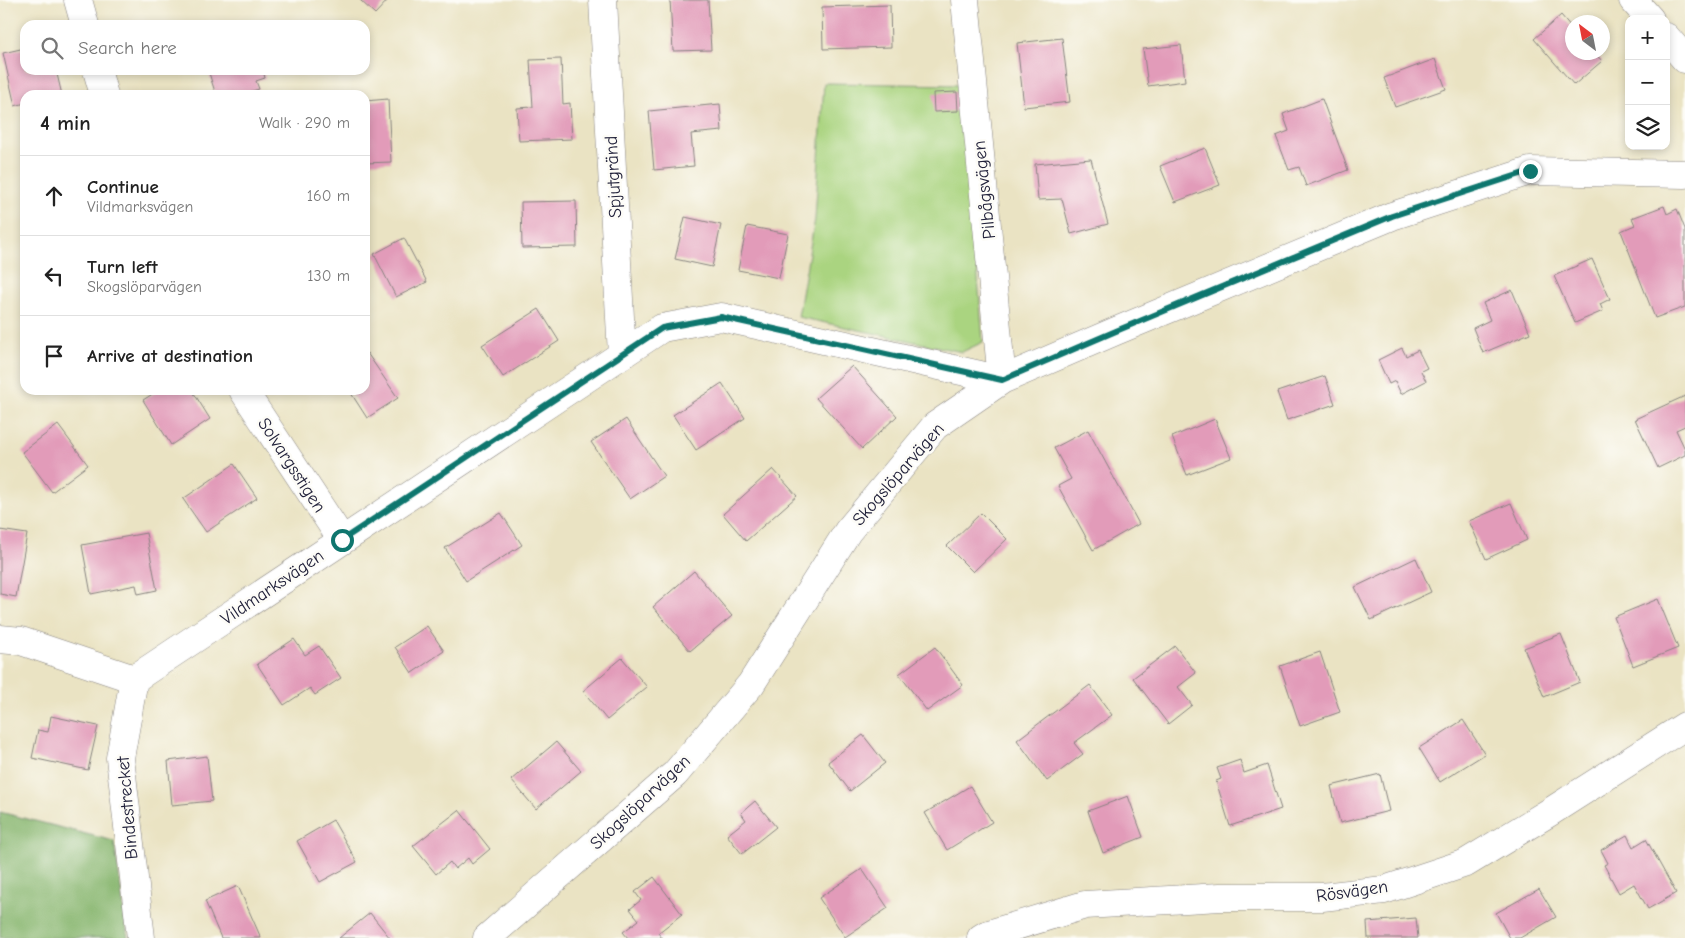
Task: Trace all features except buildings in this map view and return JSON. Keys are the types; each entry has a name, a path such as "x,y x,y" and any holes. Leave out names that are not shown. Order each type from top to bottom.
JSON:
{"street":[{"path":"78,0 84,20"},
{"name":"Spjutgränd","path":"603,0 622,355"},
{"name":"Pilbågsvägen","path":"965,0 1002,380"},
{"path":"1634,0 1647,15"},
{"path":"1670,42 1685,59"},
{"path":"98,75 103,90"},
{"name":"Skogslöparvägen","path":"487,938 675,774 751,684 848,532 935,426 1002,380 1392,216 1530,171 1685,174"},
{"name":"Vildmarksvägen","path":"134,679 662,328 721,317 1002,380"},
{"name":"Solvargsstigen","path":"246,395 342,540"},
{"path":"0,639 21,642 134,679"},
{"name":"Bindestrecket","path":"134,679 120,758 141,938"},
{"name":"Rösvägen","path":"982,938 986,935 1085,905 1220,898 1322,897 1384,890 1466,864 1685,726"}],"green space":[{"path":"824,83 963,85 983,342 962,352 798,317 815,219"},
{"path":"0,812 114,841 128,938 0,938"}],"route":[{"path":"342,540 662,328 721,317 1002,380 1392,216 1530,171"}]}
